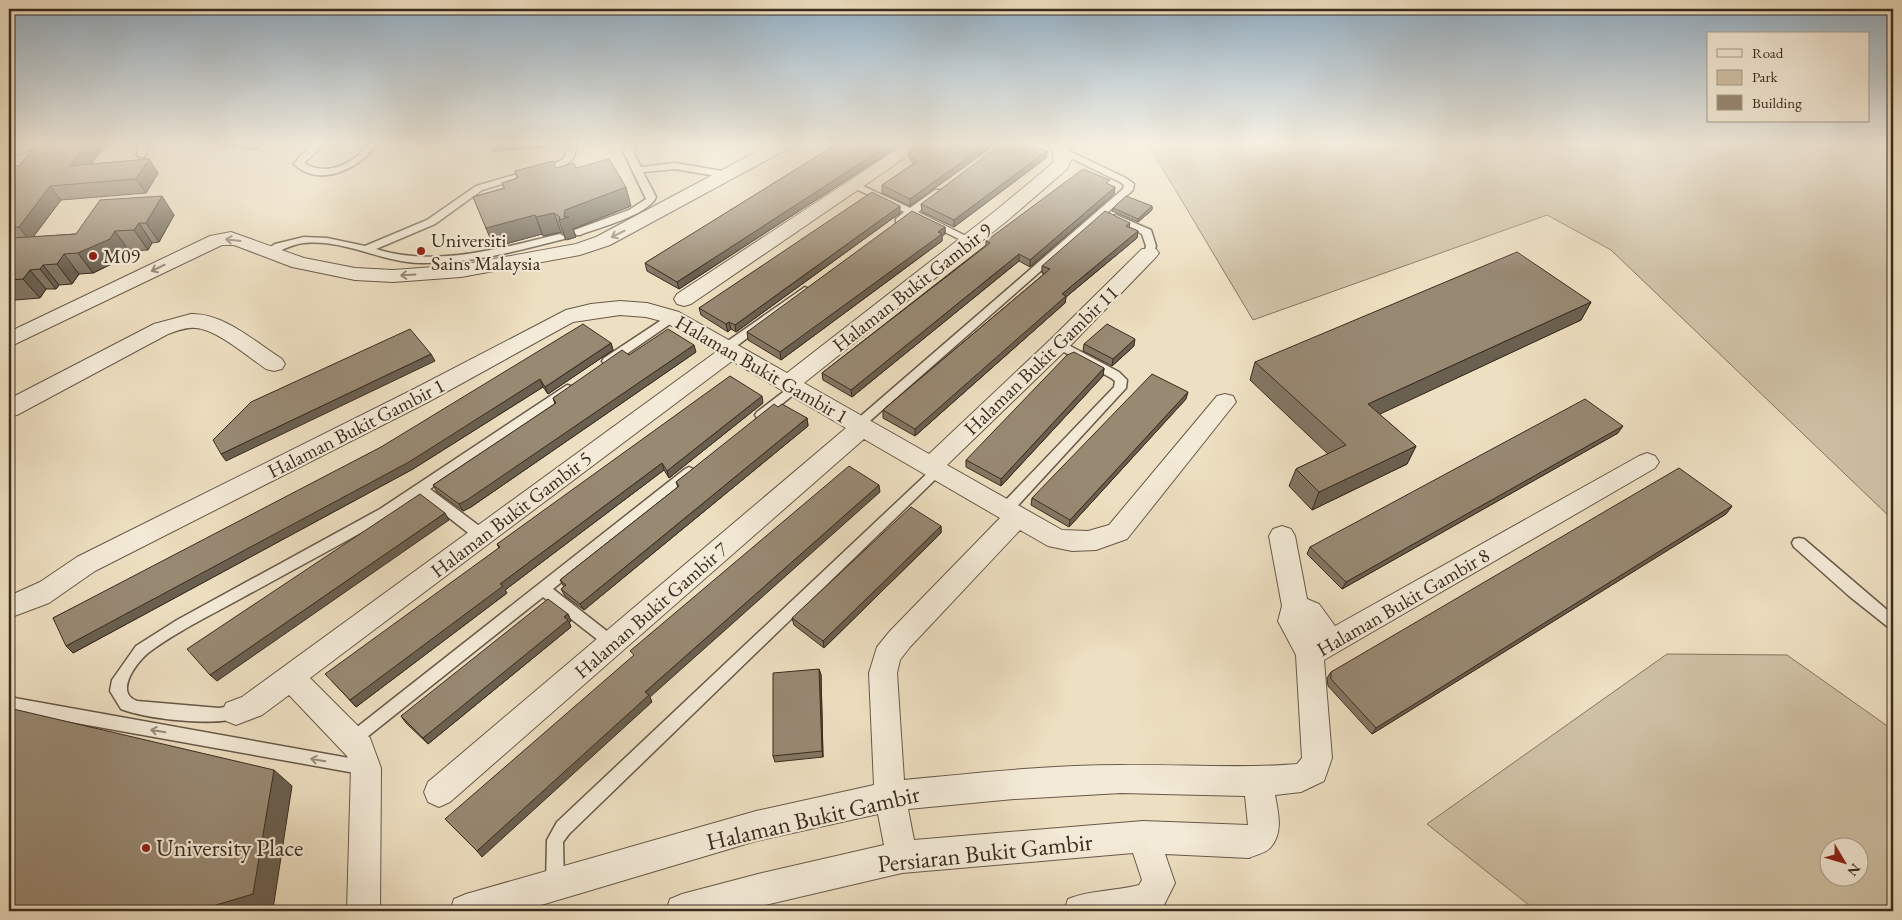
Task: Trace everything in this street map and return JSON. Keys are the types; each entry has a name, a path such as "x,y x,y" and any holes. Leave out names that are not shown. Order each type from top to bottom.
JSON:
{"street":[{"path":"9,340 217,240 231,238 299,263 355,274 393,276 461,271 580,248 603,241 704,187"},
{"path":"678,308 852,187"},
{"name":"Halaman Bukit Gambir 9","path":"792,386 971,241 1034,187"},
{"name":"Halaman Bukit Gambir 11","path":"934,468 1149,253"},
{"name":"Halaman Bukit Gambir 1","path":"9,607 28,602 65,581 86,564 420,396 566,317 591,311 620,308 647,310 678,308 729,349 1057,539 1065,541 1103,539 1118,532 1225,402"},
{"path":"9,409 161,329 182,322 197,321 210,324 274,364"},
{"name":"Halaman Bukit Gambir 5","path":"236,712 252,706 729,349"},
{"name":"Halaman Bukit Gambir 7","path":"439,792 861,426"},
{"name":"Halaman Bukit Gambir 8","path":"1258,782 1301,778 1313,771 1317,758 1320,648 1647,462"},
{"path":"902,857 890,796 883,672 888,656 900,639 1012,513"},
{"path":"1282,536 1295,606 1292,621 1320,648"},
{"name":"Halaman Bukit Gambir 1","path":"9,602 18,593 57,571 86,564"},
{"path":"290,678 359,748 366,768 363,911"},
{"name":"Halaman Bukit Gambir","path":"466,911 756,826 890,796 1014,784 1121,779 1258,782"},
{"name":"Persiaran Bukit Gambir","path":"682,911 758,890 902,857 1143,837 1249,842 1259,837 1264,827 1258,782"},
{"path":"1080,911 1117,907 1149,899 1159,883 1143,837"}],"lane":[{"path":"366,249 432,222 483,187"},
{"path":"576,232 632,212 647,204 651,197 645,187"},
{"path":"859,187 971,241"},
{"path":"887,230 946,187"},
{"path":"861,426 1128,190 1129,187"},
{"path":"1102,212 1147,232 1151,246 1149,253"},
{"path":"268,252 279,246 304,240 326,241 366,249 396,258 423,260 488,253 560,237"},
{"path":"729,349 815,283"},
{"path":"599,367 678,308"},
{"path":"1012,513 1120,388 1121,380 1116,375 1059,344"},
{"path":"236,712 219,715 137,708 126,704 118,692 119,680 141,650 182,624 385,513 575,384"},
{"path":"749,424 792,386"},
{"path":"352,740 703,460"},
{"path":"555,885 555,840 562,828 934,468"},
{"path":"421,489 481,535"},
{"path":"1799,543 1854,592 1893,623"},
{"path":"543,588 612,643"},
{"path":"9,704 366,768"}],"green space":[{"path":"1174,187 1893,187 1893,520 1611,250 1547,215 1253,320"},
{"path":"1667,654 1787,655 1893,730 1893,911 1535,910 1427,824"}],"building":[{"path":"9,187 49,187 19,227 9,228"},
{"path":"626,187 565,210 564,217 569,217 559,220 560,217 554,213 536,217 535,215 486,228 473,197 505,188"},
{"path":"768,187 824,187 677,282 645,263"},
{"path":"886,187 927,187 910,199"},
{"path":"944,187 999,187 954,220 921,204"},
{"path":"1059,187 1115,187 1030,260 1019,254 851,390 822,373 990,243 986,241"},
{"path":"872,192 900,206 735,325 729,322 726,324 699,308"},
{"path":"162,196 146,223 139,223 134,230 115,231 110,239 78,253 64,254 57,264 43,265 40,269 30,270 23,279 9,280 9,244 13,238 76,234 100,200"},
{"path":"1126,196 1152,206 1138,219 1113,208"},
{"path":"912,211 945,227 938,232 942,234 780,352 747,332"},
{"path":"1105,211 1130,223 1126,226 1138,231 1062,294 1066,296 915,429 883,410 1050,269 1042,266"},
{"path":"1517,252 1591,302 1368,404 1416,446 1319,492 1296,469 1346,445 1255,362"},
{"path":"583,324 611,343 545,387 540,379 409,462 66,646 53,618 381,447"},
{"path":"1107,324 1135,339 1113,359 1084,344"},
{"path":"410,329 431,354 221,454 213,440 251,402"},
{"path":"668,329 694,345 467,500 459,504 433,485 556,403 553,398 622,350 629,355"},
{"path":"1074,352 1104,368 1001,479 966,460 1067,355"},
{"path":"1152,374 1188,392 1070,520 1032,498"},
{"path":"730,376 762,396 667,471 662,463 500,584 503,586 350,700 325,674 500,547 497,544"},
{"path":"1585,399 1623,426 1346,582 1310,547"},
{"path":"774,404 778,407 782,404 807,418 580,604 561,589 566,585 560,580 679,486 676,482"},
{"path":"849,466 879,485 645,692 649,695 477,851 445,819 634,655 630,651"},
{"path":"1679,468 1732,506 1376,728 1331,679 1331,672"},
{"path":"420,494 445,513 210,675 187,649"},
{"path":"911,507 941,526 823,641 792,618"},
{"path":"548,599 568,614 564,617 568,620 423,738 401,716"},
{"path":"819,669 822,751 773,756 773,673"},
{"name":"University Place","path":"9,708 274,770 253,894 196,911 9,911"}],"place":[{"name":"Universiti Sains Malaysia","path":"421,251"},
{"name":"M09","path":"93,256"},
{"name":"University Place","path":"146,848"}]}
